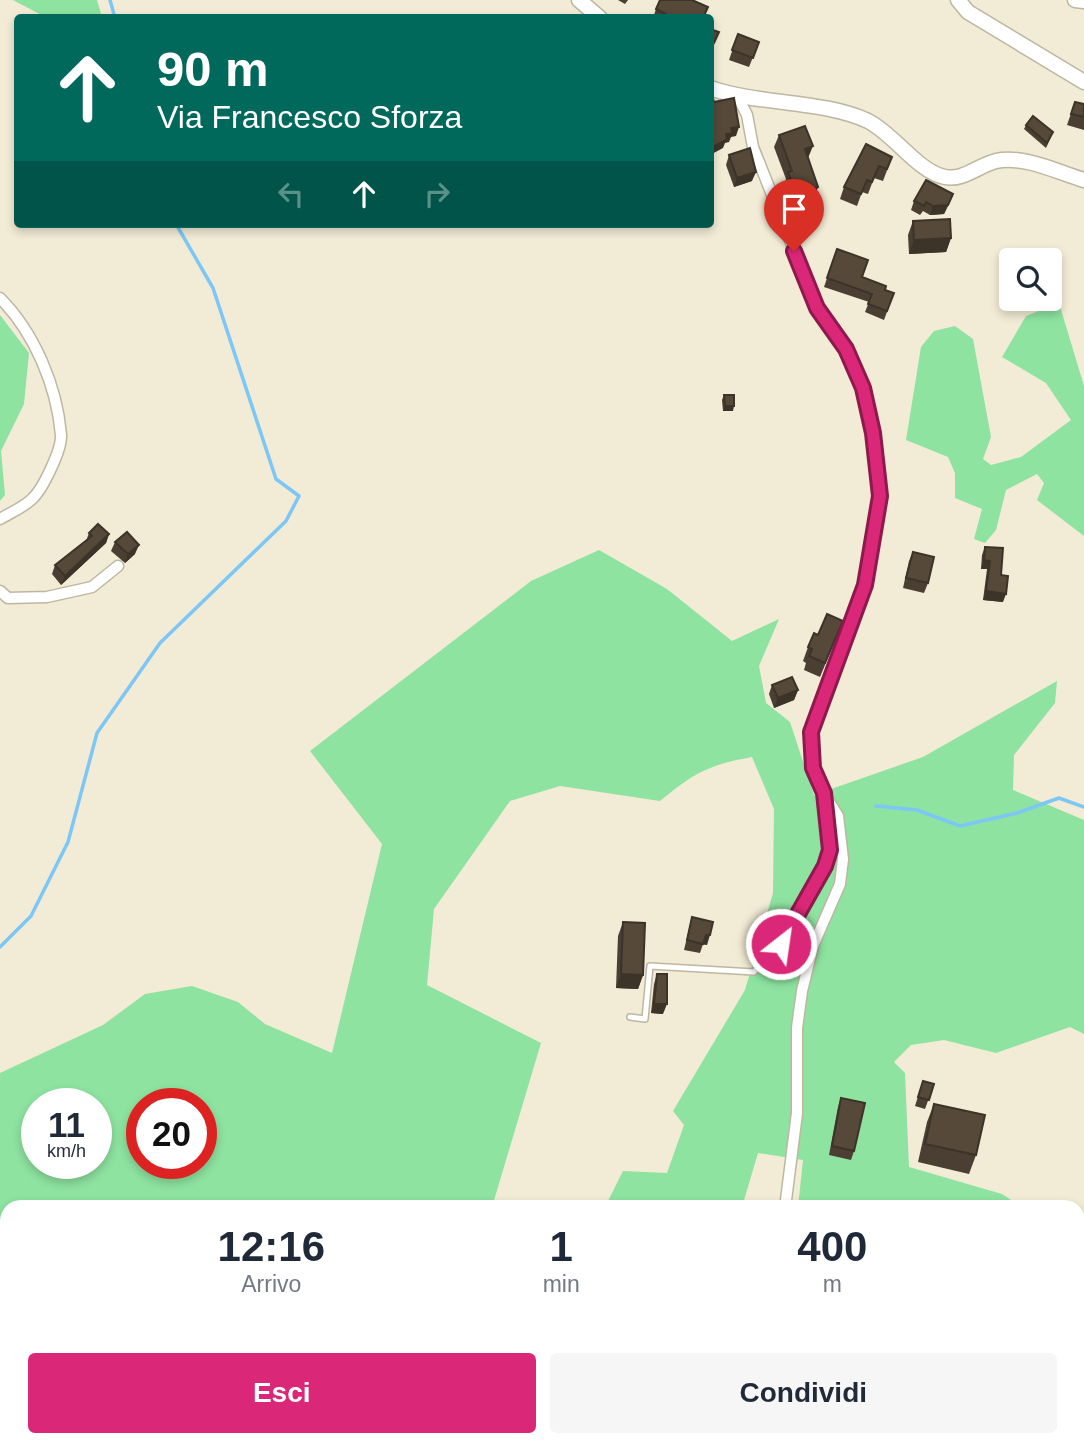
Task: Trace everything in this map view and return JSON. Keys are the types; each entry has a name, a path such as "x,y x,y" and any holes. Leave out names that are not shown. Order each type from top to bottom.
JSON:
{"main road":[{"path":"579,0 595,14"},
{"path":"958,0 968,12 1084,82"},
{"path":"1075,0 1084,1"},
{"path":"714,89 738,97 837,112 866,121 942,177 959,177 997,161 1028,162 1084,180"}],"street":[{"path":"738,97 747,115 753,146 817,308 846,349 863,388 880,496 865,585 811,732 813,768 838,816 843,859 840,884 813,946 802,991 797,1028 797,1113 786,1200"},
{"path":"0,298 19,317 39,353 62,438 48,476 33,499 0,519"},
{"path":"0,590 8,598 47,597 92,587 118,566"}],"lane":[{"path":"630,1017 645,1019 650,966 754,972 781,944 825,866 830,850 824,793"}],"green space":[{"path":"13,0 97,0 101,14 39,14"},
{"path":"1039,311 1061,311 1084,386 1084,536 1037,500 1044,483 1037,474 1006,490 996,530 985,543 974,539 982,509 955,498 955,473 948,457 906,440 921,347 934,331 955,326 973,339 991,437 983,459 991,465 1021,457 1071,420 1046,383 1002,357 1026,316"},
{"path":"0,315 29,353 24,404 1,451 5,495 0,501"},
{"path":"599,550 667,589 732,641 779,619 759,666 766,703 790,722 814,795 923,757 1057,681 1055,703 1014,755 1013,790 1084,820 1084,1034 1070,1027 996,1053 944,1040 911,1045 894,1062 905,1073 909,1167 1002,1194 1011,1200 799,1200 803,1160 758,1153 744,1200 608,1200 623,1171 667,1173 684,1125 673,1111 745,990 773,893 774,809 752,757 724,763 702,772 660,801 560,786 510,801 434,909 427,985 541,1043 494,1200 0,1200 0,1073 103,1025 145,994 192,986 238,1002 265,1024 332,1053 382,844 310,751 531,581"}],"building":[{"path":"660,0 692,0 708,7 705,14 665,14 656,9"},
{"path":"714,30 719,32 714,43"},
{"path":"738,34 759,42 753,58 732,50"},
{"path":"734,98 739,127 731,128 733,133 726,134 727,139 714,146 714,102"},
{"path":"1075,102 1084,104 1084,117 1071,114"},
{"path":"1033,116 1053,132 1047,143 1026,125"},
{"path":"805,126 813,146 805,149 818,187 796,195 788,172 792,171 779,135"},
{"path":"866,144 892,157 887,169 879,166 872,182 867,180 861,194 844,187"},
{"path":"750,148 756,172 737,178 729,155"},
{"path":"926,180 953,194 948,205 933,206 926,202 924,206 914,201"},
{"path":"950,219 951,238 914,240 913,221"},
{"path":"837,249 868,260 862,277 886,286 885,290 894,293 887,311 868,304 872,294 827,278"},
{"path":"724,395 734,395 734,406 725,406"},
{"path":"98,524 109,534 65,576 55,565 92,536 89,533"},
{"path":"127,532 139,545 128,554 115,542"},
{"path":"985,547 1003,548 1001,575 1008,576 1006,594 986,591 990,561 984,560"},
{"path":"913,552 934,557 928,583 906,578"},
{"path":"827,614 843,621 825,663 809,656 812,649 808,647 814,633 818,635"},
{"path":"792,677 798,690 778,698 772,685"},
{"path":"692,917 713,922 710,935 706,935 703,944 687,940"},
{"path":"623,922 645,923 643,975 621,974"},
{"path":"657,974 667,974 667,1004 654,1004"},
{"path":"923,1081 934,1084 929,1100 918,1097"},
{"path":"841,1098 865,1103 854,1151 832,1146"},
{"path":"934,1104 985,1115 976,1155 925,1144"}],"waterway":[{"path":"110,0 114,14"},
{"path":"0,947 31,916 68,842 97,733 160,643 286,521 299,496 276,479 213,288 178,228"},
{"path":"876,806 917,810 960,826 1017,813 1059,798 1084,807"}],"route":[{"path":"781,944 825,866 830,850 824,793 813,768 811,732 865,585 880,496 873,433 863,388 846,349 817,308 794,251"}]}
